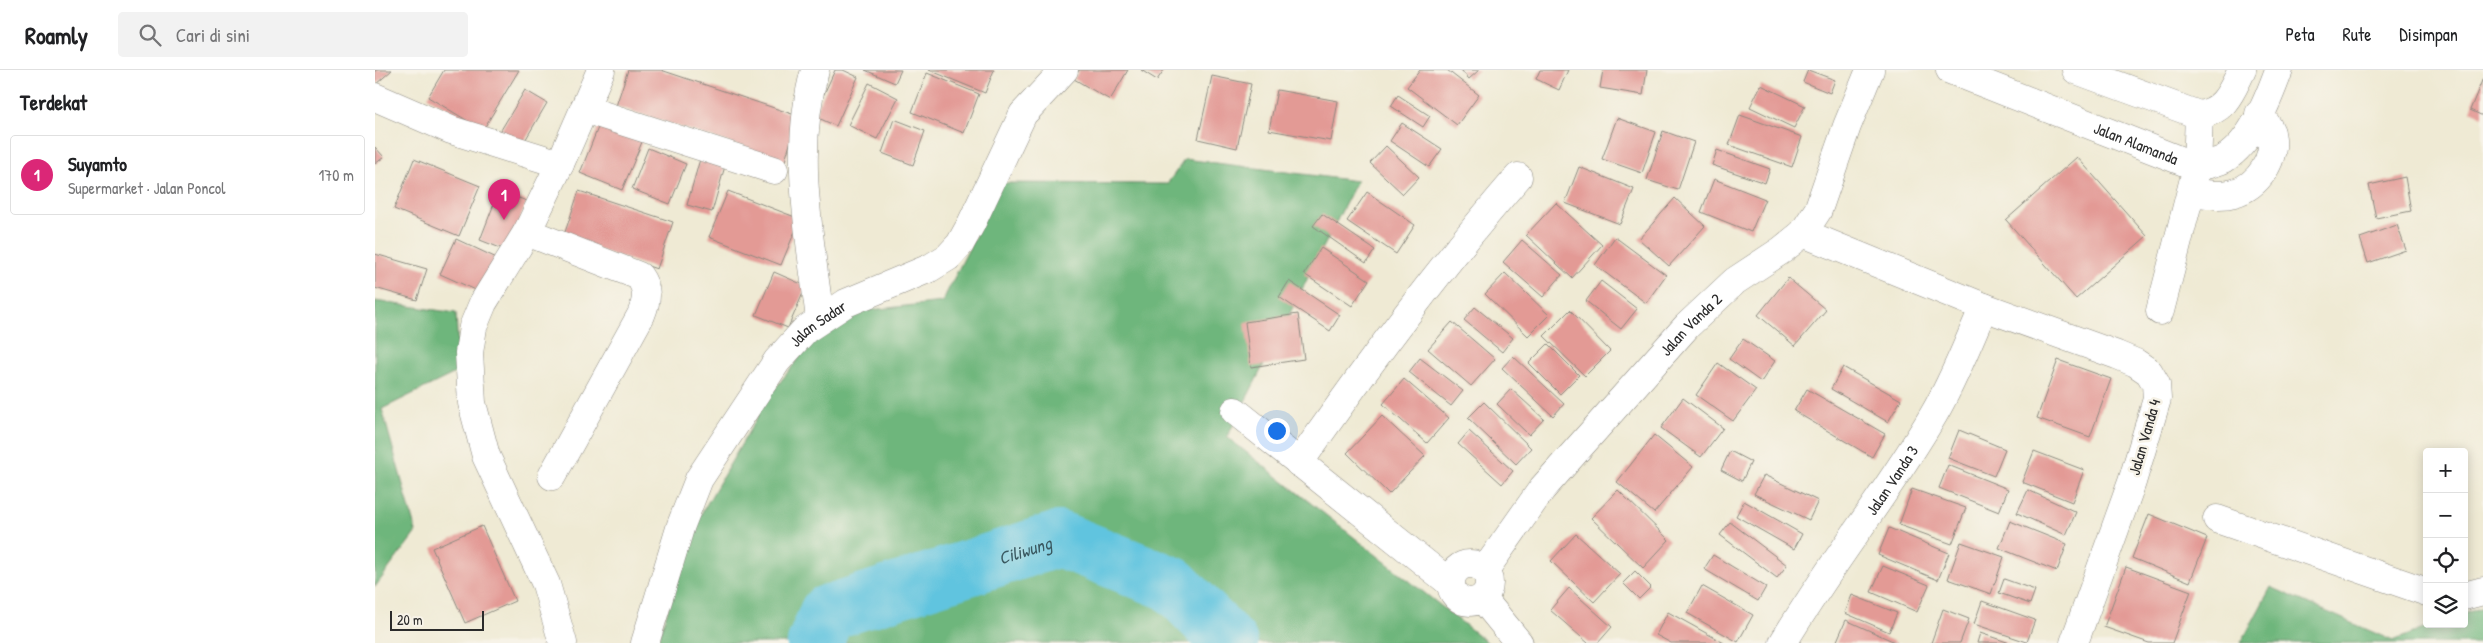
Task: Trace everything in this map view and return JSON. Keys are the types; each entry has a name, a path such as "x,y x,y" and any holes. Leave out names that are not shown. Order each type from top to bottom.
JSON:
{"street":[{"path":"563,643 546,584 486,456 477,430 470,386 469,353 473,327 483,303 527,232 560,164 601,70"},
{"path":"815,70 806,110 803,184 820,319"},
{"name":"Jalan Sadar","path":"645,643 681,525 699,479 777,361 790,344 820,319 846,303 930,268 948,257 960,244 971,224 1023,114 1064,70"},
{"name":"Jalan Vanda 2","path":"1485,570 1542,489 1687,326 1735,280 1782,250 1803,233 1818,210 1847,126 1870,70"},
{"name":"Jalan Alamanda","path":"1950,70 1992,78 2195,180 2223,160 2248,136 2279,70"},
{"path":"2076,70 2199,115 2211,114 2223,105 2242,70"},
{"path":"375,98 451,130 560,164"},
{"path":"584,108 774,170"},
{"path":"2195,180 2217,196 2234,193 2249,186 2264,171 2271,152 2271,132 2259,114"},
{"path":"2161,311 2195,180 2199,115"},
{"path":"1299,463 1349,391 1454,252 1518,177"},
{"path":"527,232 639,276 645,284 647,292 641,315 552,476"},
{"name":"Jalan Vanda 4","path":"1803,233 1983,307 2136,363 2149,372 2156,384 2157,399 2143,449 2073,643"},
{"name":"Jalan Vanda 3","path":"1783,643 1831,566 1896,474 1935,412 1983,307"},
{"path":"1235,411 1449,582 1454,597 1468,604 1483,598 1490,584 1485,570 1471,563 1456,568 1449,582"},
{"path":"2217,519 2423,591"},
{"path":"2468,595 2483,591"},
{"path":"1483,598 1519,643"}],"green space":[{"path":"1185,159 1357,181 1227,437 1488,643 657,643 697,521 770,395 833,314 942,302 1002,183 1167,184"},
{"path":"375,301 456,313 459,371 382,409 416,532 375,587"},
{"path":"2271,587 2393,641 2426,628 2468,628 2468,613 2483,607 2483,643 2241,643"}],"building":[{"path":"375,70 392,70 375,85"},
{"path":"444,70 519,70 483,130 428,97"},
{"path":"628,70 661,70 798,116 785,161 616,106"},
{"path":"835,70 843,70 858,77 836,126 814,116"},
{"path":"865,70 901,70 895,83"},
{"path":"929,70 994,70 985,93"},
{"path":"1079,70 1128,70 1110,100 1074,79"},
{"path":"1141,70 1164,70 1157,80"},
{"path":"1420,70 1447,70 1479,95 1457,125 1407,87"},
{"path":"1461,70 1479,70 1469,79"},
{"path":"1540,70 1568,70 1559,90 1536,79"},
{"path":"1603,70 1647,70 1643,95 1600,88"},
{"path":"1808,70 1835,80 1830,93 1803,82"},
{"path":"927,73 979,94 964,133 912,112"},
{"path":"1212,76 1251,84 1237,148 1198,139"},
{"path":"2483,78 2483,116 2470,110"},
{"path":"869,83 898,98 877,139 848,125"},
{"path":"1761,85 1805,106 1794,128 1750,107"},
{"path":"525,90 547,103 520,149 498,135"},
{"path":"1277,90 1338,101 1331,141 1269,130"},
{"path":"1398,95 1430,116 1423,127 1391,106"},
{"path":"1740,115 1802,137 1792,167 1729,145"},
{"path":"1617,118 1656,132 1642,173 1602,159"},
{"path":"894,119 925,131 913,165 882,153"},
{"path":"1402,123 1442,149 1429,167 1390,141"},
{"path":"599,125 642,142 622,190 580,173"},
{"path":"1663,131 1694,142 1678,190 1647,180"},
{"path":"1386,146 1419,177 1403,194 1370,163"},
{"path":"375,147 384,157 375,164"},
{"path":"648,148 686,164 670,204 632,189"},
{"path":"1717,150 1770,169 1765,183 1712,165"},
{"path":"2077,157 2147,236 2076,299 2006,220"},
{"path":"414,159 480,186 459,236 394,209"},
{"path":"700,159 725,166 712,212 687,205"},
{"path":"1579,167 1634,189 1620,224 1565,203"},
{"path":"2405,177 2411,211 2376,218 2369,185"},
{"path":"1714,179 1765,199 1751,232 1701,212"},
{"path":"499,191 527,201 508,251 480,240"},
{"path":"579,191 673,222 657,269 563,238"},
{"path":"728,191 800,219 781,265 709,237"},
{"path":"1367,192 1415,225 1396,254 1347,221"},
{"path":"1675,198 1705,226 1669,266 1639,239"},
{"path":"1556,203 1602,245 1572,278 1526,235"},
{"path":"1322,214 1375,250 1366,263 1313,226"},
{"path":"2397,225 2406,250 2368,263 2360,238"},
{"path":"1615,237 1666,275 1646,303 1595,265"},
{"path":"456,239 503,261 487,295 440,274"},
{"path":"1522,240 1562,275 1543,297 1503,262"},
{"path":"1321,248 1369,280 1352,306 1304,274"},
{"path":"375,254 427,269 417,300 375,288"},
{"path":"774,272 806,286 788,328 756,315"},
{"path":"1505,273 1549,315 1528,336 1485,294"},
{"path":"1788,278 1826,310 1795,346 1758,315"},
{"path":"1289,281 1340,315 1330,331 1279,297"},
{"path":"1601,281 1637,309 1621,329 1586,301"},
{"path":"1475,307 1513,338 1502,352 1464,320"},
{"path":"1570,310 1610,351 1585,376 1544,336"},
{"path":"1298,314 1304,359 1251,367 1245,322"},
{"path":"1452,322 1495,359 1471,386 1428,349"},
{"path":"1743,339 1775,361 1761,382 1729,359"},
{"path":"1548,344 1579,375 1560,394 1529,363"},
{"path":"1513,356 1564,404 1553,416 1502,368"},
{"path":"1420,358 1463,391 1451,406 1409,372"},
{"path":"2058,360 2111,379 2090,437 2037,418"},
{"path":"1718,363 1756,390 1733,421 1696,395"},
{"path":"1843,367 1901,400 1888,422 1831,389"},
{"path":"1404,379 1449,418 1427,443 1383,404"},
{"path":"1511,389 1544,419 1529,435 1497,404"},
{"path":"1807,389 1885,434 1872,457 1794,411"},
{"path":"1683,398 1723,428 1701,457 1661,428"},
{"path":"1484,402 1531,448 1516,464 1468,418"},
{"path":"1382,416 1425,456 1389,494 1347,453"},
{"path":"1959,430 2005,449 1994,476 1948,458"},
{"path":"1469,431 1513,471 1502,484 1458,444"},
{"path":"1654,435 1693,467 1654,513 1617,482"},
{"path":"1730,451 1751,462 1742,481 1721,470"},
{"path":"2034,451 2084,470 2072,502 2022,482"},
{"path":"1948,465 2008,489 1999,512 1939,488"},
{"path":"1764,475 1818,501 1809,520 1754,494"},
{"path":"1912,489 1966,508 1952,544 1899,525"},
{"path":"1618,490 1669,540 1643,568 1591,518"},
{"path":"2028,490 2076,512 2066,535 2017,513"},
{"path":"1744,501 1802,534 1794,549 1736,516"},
{"path":"2149,514 2207,538 2190,582 2132,558"},
{"path":"2010,521 2067,544 2057,571 1999,548"},
{"path":"1730,522 1787,565 1777,578 1720,535"},
{"path":"482,526 515,601 465,623 432,548"},
{"path":"1889,528 1949,553 1938,580 1878,555"},
{"path":"1576,534 1620,574 1594,602 1551,561"},
{"path":"1961,542 2004,557 1991,594 1948,579"},
{"path":"1713,555 1766,587 1758,601 1704,569"},
{"path":"1883,566 1929,585 1917,612 1871,592"},
{"path":"2126,567 2191,591 2172,643 2149,643 2104,627"},
{"path":"1635,571 1651,587 1639,599 1623,583"},
{"path":"2004,579 2035,590 2030,604 1999,593"},
{"path":"1702,586 1753,615 1738,642 1687,613"},
{"path":"1569,588 1612,627 1598,643 1588,643 1550,610"},
{"path":"1852,595 1897,613 1889,632 1845,613"},
{"path":"1982,601 2035,620 2027,642 1974,624"},
{"path":"1943,609 1969,619 1960,643 1931,643"},
{"path":"1668,612 1724,643 1671,643 1656,635"},
{"path":"1846,620 1897,643 1836,643"},
{"path":"1980,633 2010,643 1977,643"}],"waterway":[{"name":"Ciliwung","path":"815,643 827,613 1059,539 1172,584 1230,643"}],"place":[{"name":"Suyamto","path":"504,220"}]}
